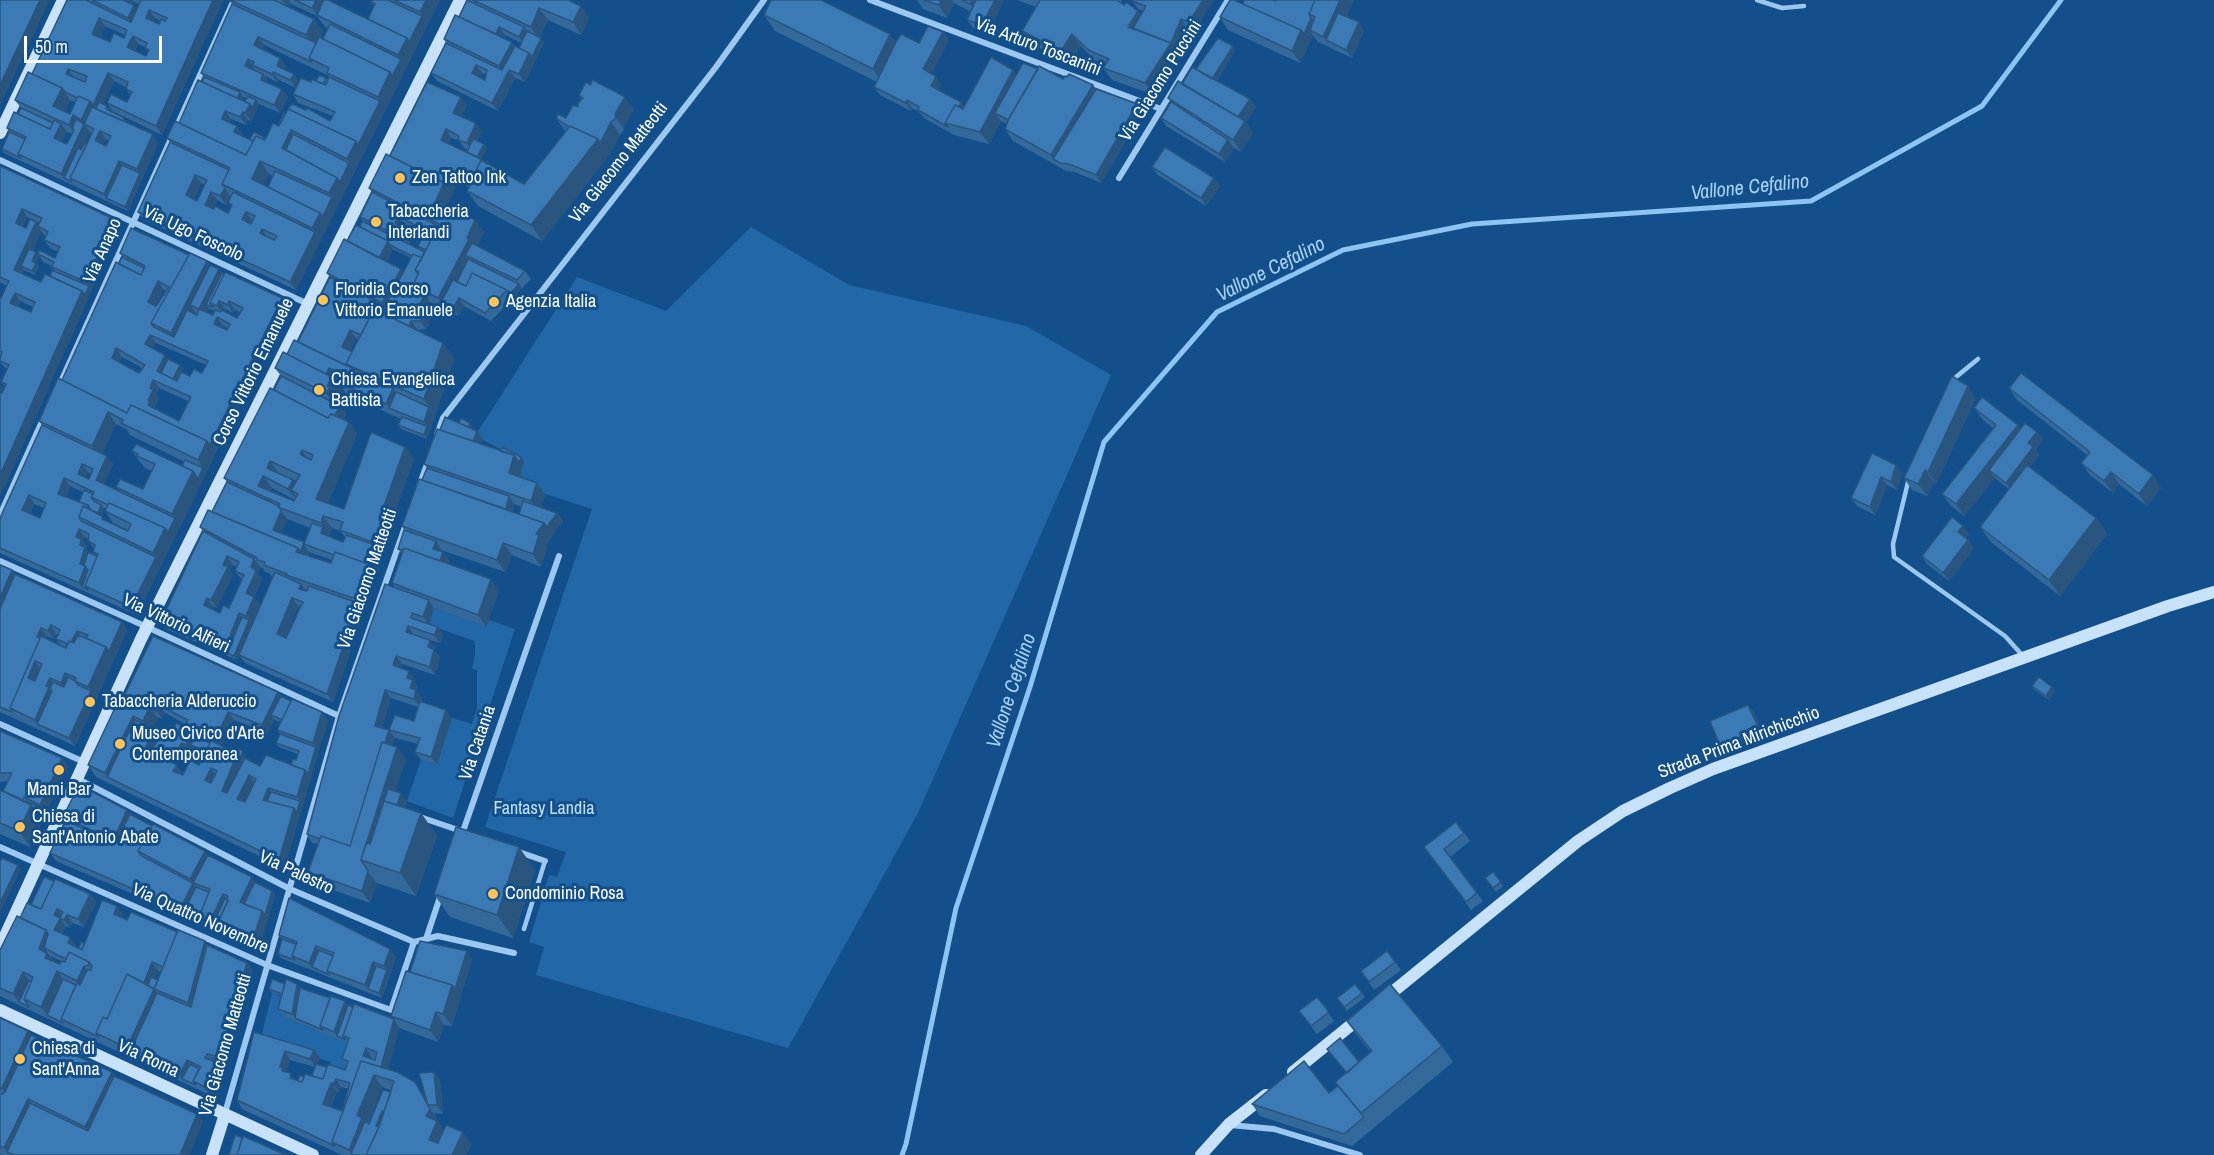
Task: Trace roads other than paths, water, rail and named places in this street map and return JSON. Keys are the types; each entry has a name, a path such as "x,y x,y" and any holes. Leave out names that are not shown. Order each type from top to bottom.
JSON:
{"main road":[{"path":"0,134 63,0"},
{"name":"Corso Vittorio Emanuele","path":"78,779 147,627 460,0"},
{"name":"Strada Prima Mirichicchio","path":"1201,1155 1229,1124 1578,841 1623,811 1713,769 2168,606 2214,592"},
{"path":"0,947 78,779"},
{"name":"Via Roma","path":"0,1010 312,1155"},
{"name":"Via Giacomo Matteotti","path":"212,1155 225,1114"}],"street":[{"name":"Via Anapo","path":"54,396 234,0"},
{"name":"Via Giacomo Matteotti","path":"435,440 443,418 716,67 764,0"},
{"name":"Via Arturo Toscanini","path":"870,0 1161,109"},
{"name":"Via Giacomo Puccini","path":"1119,178 1228,0"},
{"name":"Via Ugo Foscolo","path":"0,160 309,304"},
{"path":"0,515 49,407"},
{"name":"Via Giacomo Matteotti","path":"416,495 431,451"},
{"name":"Via Giacomo Matteotti","path":"225,1114 339,716 408,517"},
{"name":"Via Catania","path":"459,843 559,556"},
{"name":"Via Vittorio Alfieri","path":"0,561 339,716"},
{"path":"0,724 85,763"},
{"name":"Via Palestro","path":"78,779 290,889 414,942"},
{"path":"416,816 473,836"},
{"path":"504,846 545,861"},
{"name":"Via Quattro Novembre","path":"0,847 267,965 391,1010 414,942"},
{"path":"426,939 444,888"},
{"path":"414,942 438,936 514,953"},
{"path":"1229,1124 1274,1129 1360,1155"}],"lane":[{"path":"1757,0 1782,8 1804,6"},
{"path":"1951,387 1956,377 1978,359"},
{"path":"1911,473 1906,484 1893,544 1894,557 2005,636 2025,658"},
{"path":"524,929 545,861"}],"waterway":[{"name":"Vallone Cefalino","path":"902,1155 956,908 1030,687 1104,442 1217,312 1343,250 1472,224 1811,201 1982,106 2061,0"}],"place":[{"name":"Zen Tattoo Ink","path":"400,178"},
{"name":"Tabaccheria Interlandi","path":"376,222"},
{"name":"Floridia Corso Vittorio Emanuele","path":"323,300"},
{"name":"Agenzia Italia","path":"494,302"},
{"name":"Chiesa Evangelica Battista","path":"319,390"},
{"name":"Tabaccheria Alderuccio","path":"90,702"},
{"name":"Museo Civico d'Arte Contemporanea","path":"120,744"},
{"name":"Mami Bar","path":"59,770"},
{"name":"Chiesa di Sant'Antonio Abate","path":"20,827"},
{"name":"Condominio Rosa","path":"493,894"},
{"name":"Chiesa di Sant'Anna","path":"20,1059"}],"park label":[{"name":"Fantasy Landia","path":"544,809"}]}
